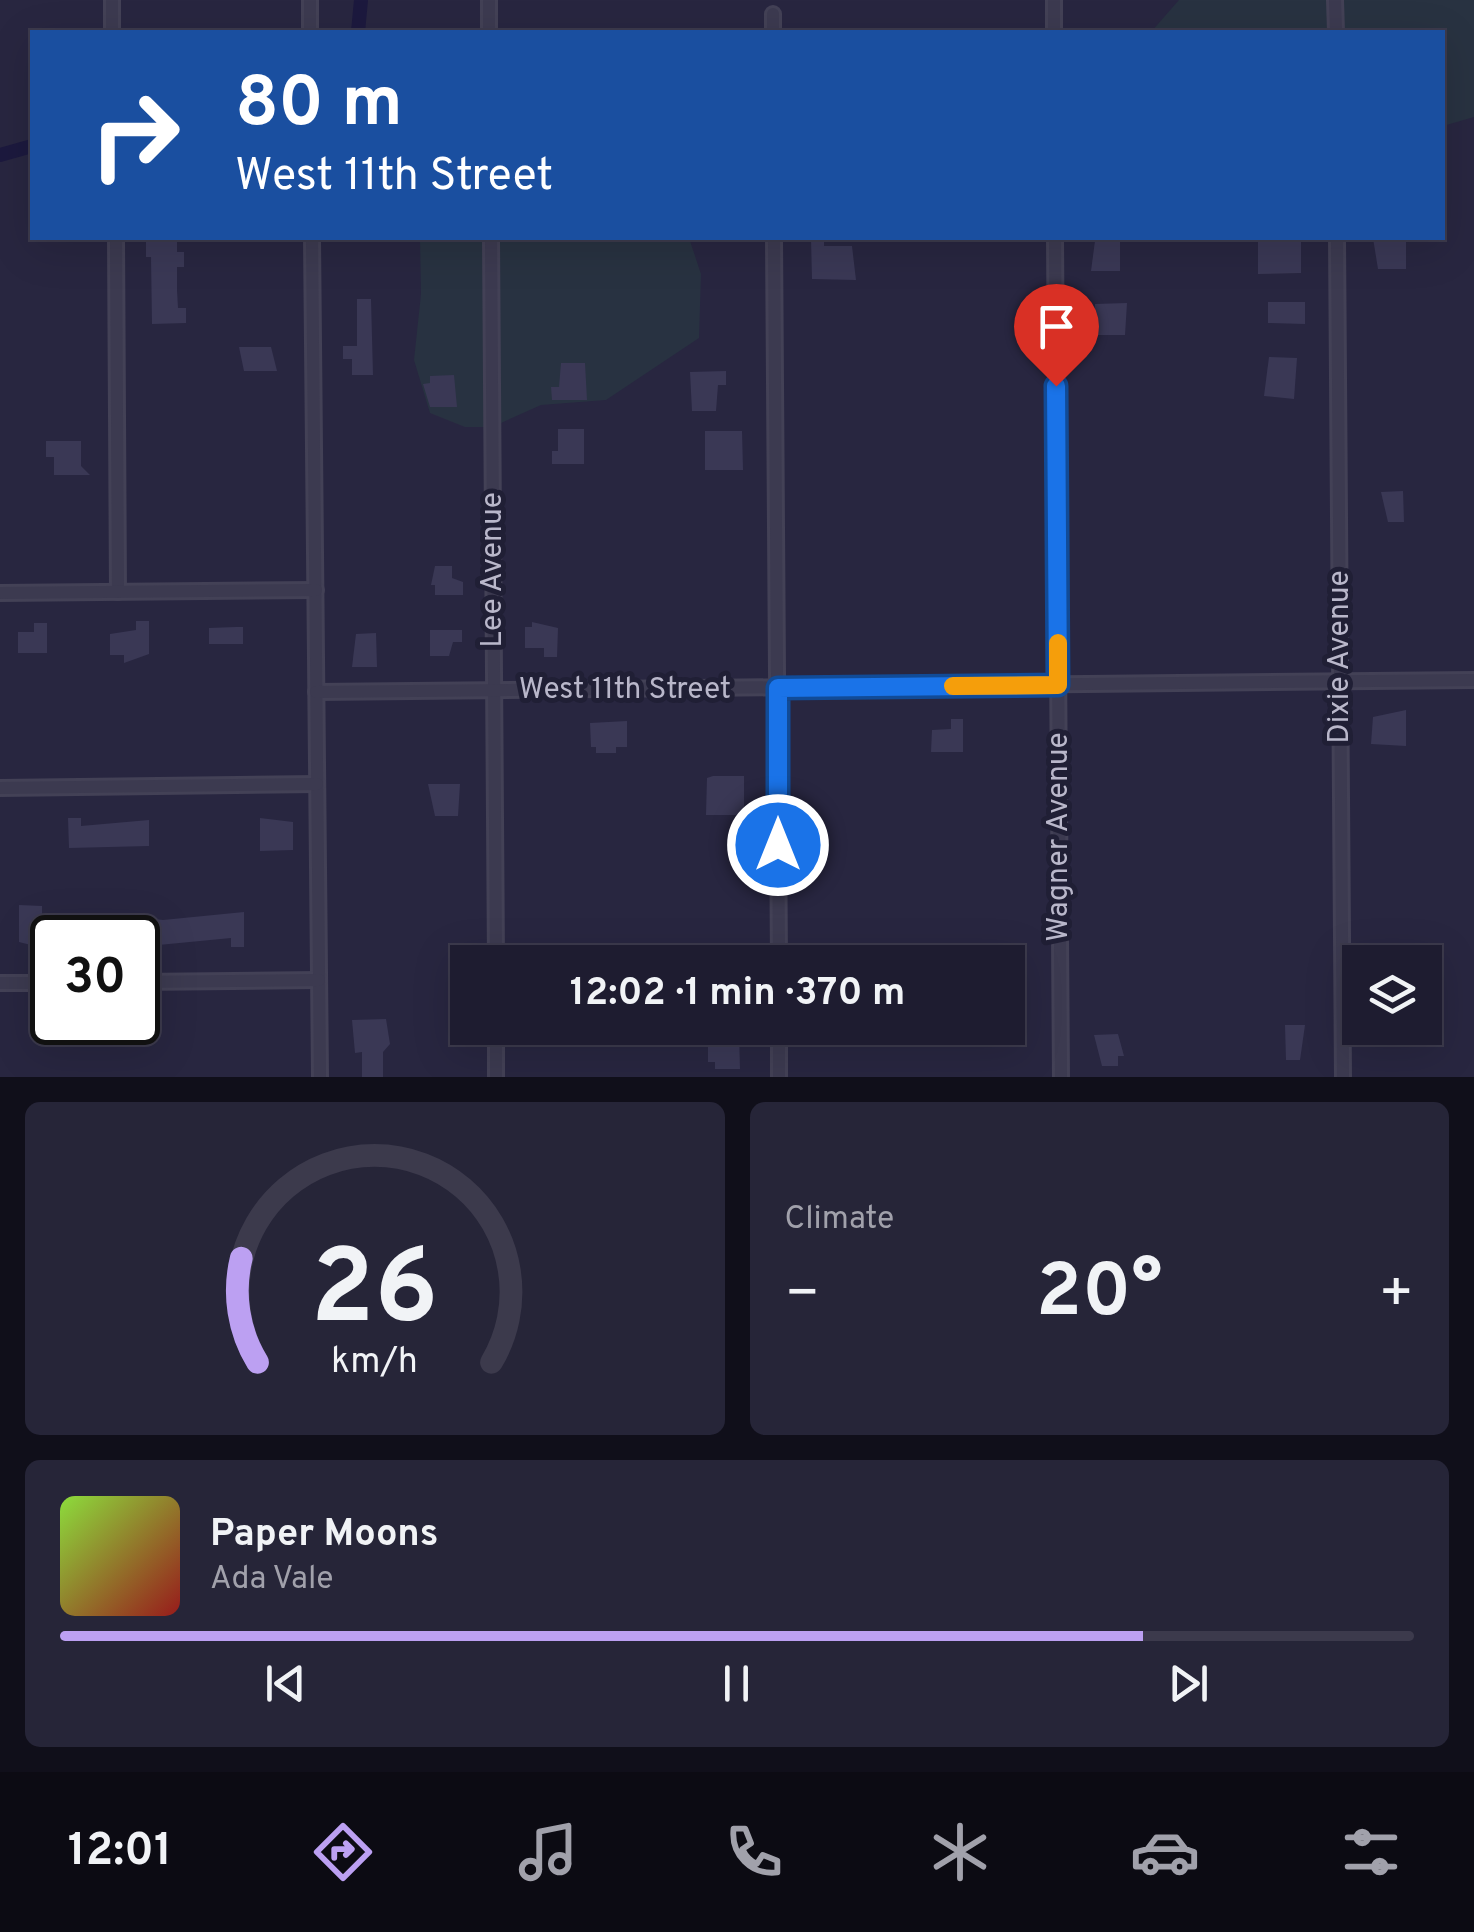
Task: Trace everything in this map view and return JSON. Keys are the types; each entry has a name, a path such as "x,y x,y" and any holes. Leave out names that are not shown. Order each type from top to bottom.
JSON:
{"street":[{"path":"112,0 112,30"},
{"path":"310,0 310,30"},
{"path":"489,0 489,30"},
{"path":"1054,0 1054,30"},
{"path":"1336,0 1336,30"},
{"path":"773,14 774,30"},
{"path":"116,240 118,592"},
{"path":"312,240 320,1077"},
{"name":"Lee Avenue","path":"491,240 496,945"},
{"path":"774,240 778,945"},
{"name":"Wagner Avenue","path":"1055,240 1061,1077"},
{"name":"Dixie Avenue","path":"1337,240 1342,1077"},
{"path":"0,593 316,590"},
{"name":"West 11th Street","path":"316,692 1474,680"},
{"path":"0,788 317,784"},
{"path":"160,982 319,980"},
{"path":"0,983 30,983"},
{"path":"496,1045 496,1077"},
{"path":"779,1045 779,1077"}],"shaded area":[{"path":"1179,0 1474,0 1474,117 1445,125 1445,30 1153,30"},
{"path":"420,240 690,240 701,274 699,338 606,400 541,405 492,427 465,427 430,413 414,360 421,294"}],"building":[{"path":"811,240 824,240 824,246 852,246 856,280 812,279"},
{"path":"1120,240 1120,271 1091,271 1095,241"},
{"path":"1258,240 1301,240 1301,273 1258,274"},
{"path":"1373,240 1406,240 1406,269 1378,269"},
{"path":"146,242 177,242 177,252 184,252 184,267 177,267 177,290 178,308 186,308 186,323 152,324 151,257 146,257"},
{"path":"357,299 371,299 373,375 352,375 352,359 343,359 343,346 357,346"},
{"path":"1268,302 1305,302 1305,324 1268,323"},
{"path":"1127,303 1125,335 1093,335 1095,304"},
{"path":"239,347 271,347 277,371 244,371"},
{"path":"1269,357 1297,358 1294,399 1264,396"},
{"path":"561,363 585,363 587,400 552,400 551,387 559,387"},
{"path":"726,371 726,385 718,385 716,411 692,411 690,372"},
{"path":"454,375 457,407 430,407 423,384 430,383 430,376"},
{"path":"558,429 584,429 584,464 552,464 552,451 558,451"},
{"path":"705,431 742,431 743,470 705,470"},
{"path":"46,441 81,441 81,466 90,475 54,475 54,457 46,457"},
{"path":"1403,491 1404,522 1388,522 1381,492"},
{"path":"435,566 452,566 452,578 463,582 463,595 435,595 435,585 431,585"},
{"path":"136,621 149,621 149,654 124,663 124,655 110,655 110,634 136,630"},
{"path":"532,622 558,628 557,657 544,657 544,648 525,648 525,627 532,627"},
{"path":"34,623 47,623 47,653 18,653 18,632 34,632"},
{"path":"243,627 243,644 209,644 209,628"},
{"path":"430,630 462,630 462,642 453,642 449,656 430,656"},
{"path":"376,633 377,667 352,667 356,634"},
{"path":"1406,710 1406,746 1371,744 1373,717"},
{"path":"951,719 963,719 963,752 931,752 932,730 951,729"},
{"path":"627,721 627,747 616,747 616,753 596,753 596,747 591,747 590,723"},
{"path":"744,776 744,815 706,815 707,778"},
{"path":"428,784 460,784 458,816 435,816"},
{"path":"68,818 81,818 81,826 149,820 149,846 69,848"},
{"path":"260,818 293,822 293,850 260,851"},
{"path":"19,905 42,906 42,915 30,915 30,945 19,942"},
{"path":"244,912 244,947 231,947 231,938 160,945 160,920"},
{"path":"386,1019 390,1044 383,1052 383,1077 362,1077 362,1052 355,1053 352,1020"},
{"path":"1285,1025 1305,1025 1300,1060 1286,1060"},
{"path":"1118,1034 1124,1056 1118,1056 1118,1066 1102,1066 1094,1035"},
{"path":"708,1045 739,1045 740,1069 715,1069 715,1062 708,1062"}],"waterway":[{"path":"358,30 361,0"},
{"path":"0,155 30,147"}],"slow traffic":[{"path":"953,686 1058,685 1058,643"}],"route":[{"path":"778,845 778,688 1058,685 1056,386"}]}
